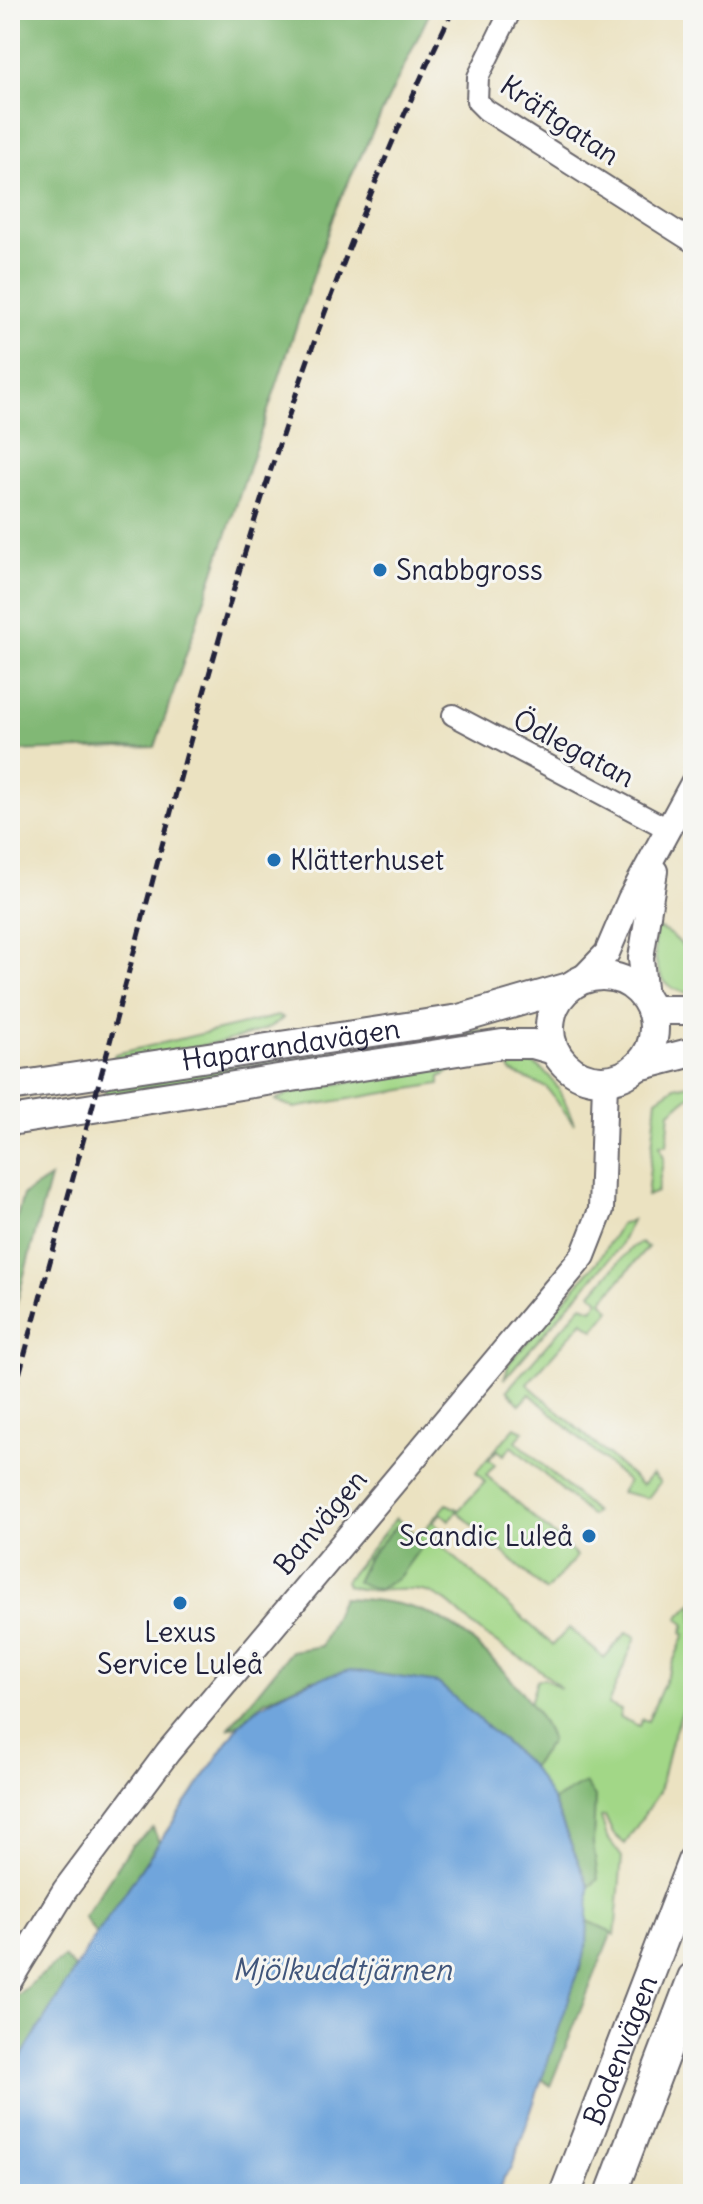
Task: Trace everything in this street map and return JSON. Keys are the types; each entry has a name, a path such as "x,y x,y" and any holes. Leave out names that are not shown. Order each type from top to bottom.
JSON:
{"main road":[{"path":"639,1066 653,1040 648,1004 630,984 611,976 575,984 551,1016 550,1033 554,1050 564,1065 579,1075 605,1081 623,1076 639,1066 693,1052"},
{"name":"Haparandavägen","path":"10,1087 459,1019 575,984"},
{"path":"648,1004 693,1010"},
{"name":"Haparandavägen","path":"10,1121 502,1044 533,1044 554,1050"},
{"name":"Bodenvägen","path":"565,2194 693,1861"},
{"name":"Bodenvägen","path":"611,2194 693,1978"}],"street":[{"name":"Kräftgatan","path":"511,10 478,77 477,101 486,110 693,242"},
{"name":"Ödlegatan","path":"453,715 665,835"},
{"path":"575,984 607,953 630,899 693,783"},
{"path":"648,1004 641,958 644,919 665,835"},
{"name":"Banvägen","path":"10,1980 65,1890 168,1752 583,1256 601,1210 605,1081"}],"green space":[{"path":"10,10 431,10 336,208 155,747 10,751"},
{"path":"655,927 682,945 690,962 693,993 670,987 663,980 656,961"},
{"path":"278,1016 283,1018 252,1034 113,1060 115,1054"},
{"path":"482,1030 483,1033 104,1095 107,1085"},
{"path":"506,1060 532,1063 542,1069 558,1089 574,1124 546,1087 511,1072"},
{"path":"460,1066 440,1077 440,1084 294,1108 275,1100 302,1089"},
{"path":"693,1083 693,1093 670,1112 667,1145 660,1145 664,1158 657,1192 647,1196 657,1099 675,1087"},
{"path":"50,1178 10,1328 10,1243 23,1195"},
{"path":"632,1220 619,1248 504,1379 509,1363 598,1261 620,1225"},
{"path":"640,1243 648,1247 602,1301 610,1310 594,1330 583,1321 527,1384 642,1485 652,1474 660,1482 648,1498 621,1492 628,1482 530,1394 520,1405 507,1390 582,1305 592,1309 599,1300 592,1293 632,1247"},
{"path":"515,1427 524,1431 516,1441 595,1512 591,1516 512,1446 504,1455 498,1450 489,1459 495,1465 486,1475 577,1556 546,1591 457,1511 449,1520 441,1513 433,1522 441,1529 433,1538 553,1645 569,1628 604,1658 627,1632 636,1637 608,1704 621,1710 619,1717 639,1726 642,1719 648,1721 685,1634 682,1632 685,1625 678,1618 693,1602 693,1684 671,1741 659,1792 625,1844 613,1834 605,1816 601,1817 607,1837 622,1857 615,1935 589,1922 159,1842 240,1724 528,1710 537,1680 544,1678 561,1689 553,1680 474,1627 434,1595 417,1590 358,1589 347,1586 345,1581 396,1518 418,1537 447,1504 459,1510 485,1482 476,1472"},
{"path":"396,1526 423,1544 400,1576 378,1590 356,1582 367,1559"},
{"path":"342,1598 392,1603 428,1613 454,1628 488,1655 533,1707 551,1741 532,1767 438,1683 312,1679 264,1701 240,1724 228,1729 291,1651 321,1646"},
{"path":"585,1783 595,1797 593,1843 598,1879 589,1887 553,1801"},
{"path":"153,1828 159,1842 96,1935 84,1917 132,1845"},
{"path":"588,1921 612,1932 550,2086 541,2078 563,2008 580,1970"},
{"path":"64,1957 77,1971 10,2075 11,2000"}],"water":[{"name":"Mjölkuddtjärnen","path":"351,1670 438,1683 532,1767 553,1801 589,1887 587,1946 511,2170 504,2177 499,2194 10,2194 10,2075 96,1935 240,1724 291,1689"}],"railway":[{"path":"10,1408 195,723 268,480 352,242 400,125 453,10"}],"place":[{"name":"Snabbgross","path":"380,570"},
{"name":"Klätterhuset","path":"274,860"},
{"name":"Scandic Luleå","path":"589,1536"},
{"name":"Lexus Service Luleå","path":"180,1603"}]}
